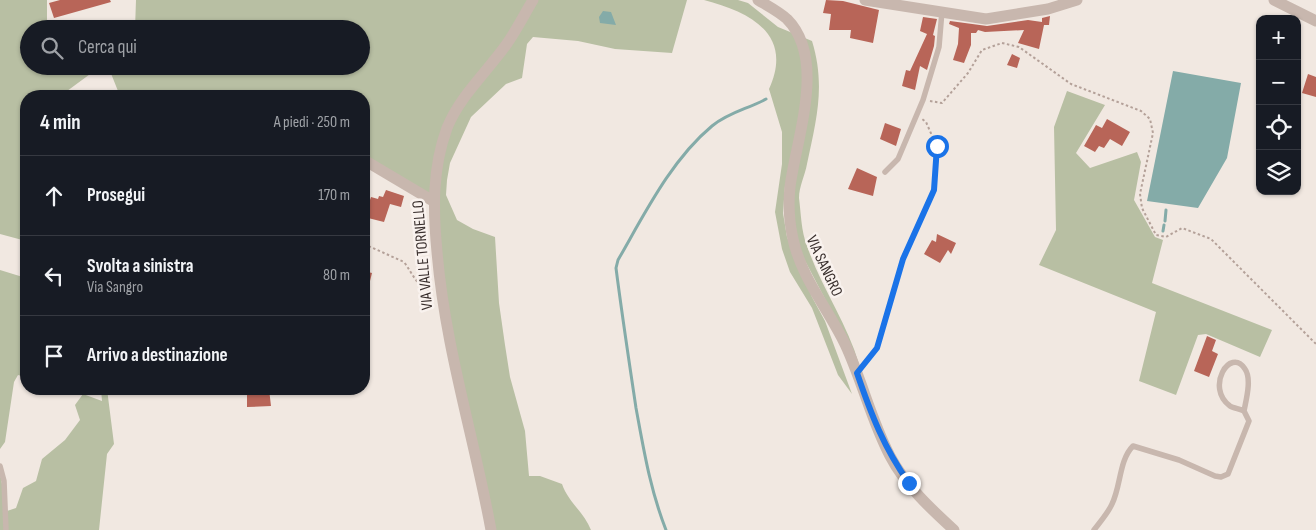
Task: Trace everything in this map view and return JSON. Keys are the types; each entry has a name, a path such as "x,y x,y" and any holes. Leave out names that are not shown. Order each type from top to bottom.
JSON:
{"street":[{"name":"VIA VALLE TORNELLO","path":"492,530 480,471 455,375 440,290 433,201 436,170 447,128 468,91 506,45 533,0"},
{"name":"VIA SANGRO","path":"758,0 776,10 788,20 798,34 805,60 806,110 790,185 788,213 793,241 804,270 844,343 857,373 868,407 891,458 928,506 954,530"},
{"path":"865,0 986,19 1048,9 1077,0"},
{"path":"1274,0 1316,21"},
{"path":"370,164 433,201"}],"lane":[{"path":"886,172 898,159 922,100 939,47 942,12"},
{"path":"1094,530 1112,506 1120,485 1122,467 1128,452 1134,446 1142,447 1221,477 1228,474 1249,421 1244,411 1248,380 1245,368 1240,364 1228,364 1225,366 1220,377 1219,387 1230,406 1244,411"},
{"path":"0,466 4,481 6,530"}],"path":[{"path":"922,100 942,103 968,73 982,50 1002,43 1019,47 1071,84 1141,111 1150,119 1152,133 1140,194 1142,208 1156,235 1166,237 1182,228 1211,239 1316,344"},
{"path":"857,373 877,348 903,259 934,190 937,146 926,122 916,114"},
{"path":"370,247 404,262 412,277 420,286 431,291 440,290"}],"green space":[{"path":"0,0 47,0 47,20 20,20 20,75 89,75 68,90 20,90 20,239 0,234"},
{"path":"136,0 687,0 672,53 615,49 578,41 533,37 527,44 522,78 506,84 471,117 450,163 446,195 457,220 473,229 495,237 499,303 510,377 525,431 529,476 540,476 562,484 591,530 494,530 447,320 435,197 370,159 370,90 118,90 112,75 370,75 370,20 135,20"},
{"path":"704,0 738,0 748,3 778,27 812,41 816,57 819,88 814,133 799,194 802,228 819,276 848,334 859,364 801,253 785,186 783,213 787,237 812,297 825,321 852,394 838,375 812,308 790,272 782,249 775,212 782,164 782,132 769,89 775,70 776,54 772,40 763,28 751,19 737,11"},
{"path":"1067,91 1105,105 1076,153 1090,168 1137,152 1141,162 1134,200 1155,237 1163,240 1152,283 1272,330 1260,357 1206,334 1198,335 1176,395 1139,381 1156,312 1039,265 1056,230 1054,127"},
{"path":"0,270 20,276 20,376 18,375 14,382 5,442 0,449"},
{"path":"82,395 102,401 102,395 108,395 114,444 107,454 99,530 0,530 0,473 7,511 16,508 23,488 36,481 42,459 65,440 80,420 75,405"}],"water":[{"path":"603,11 611,12 616,25 600,23 599,17"},
{"path":"1173,71 1241,83 1227,158 1198,208 1147,201"}],"building":[{"path":"60,0 110,0 111,2 54,18 49,3"},
{"path":"826,0 843,1 879,10 873,43 850,38 851,30 829,30 831,14 823,13"},
{"path":"1050,16 1049,25 1044,25 1039,49 1018,43 1024,30 985,32 978,30 976,33 971,33 971,45 964,63 953,60 958,44 959,28 949,24 950,21 987,26 1028,20 1042,22 1042,18"},
{"path":"923,17 937,19 933,35 935,36 934,46 927,70 920,66 915,90 902,86 906,70 910,71 927,34 920,31"},
{"path":"1012,54 1020,58 1017,68 1007,65"},
{"path":"1308,74 1316,77 1316,97 1302,93"},
{"path":"1107,119 1130,132 1122,146 1110,139 1104,148 1099,146 1095,152 1084,146 1096,125 1102,128"},
{"path":"885,123 901,129 896,146 880,139"},
{"path":"857,168 877,177 873,196 848,189"},
{"path":"386,190 404,196 401,207 390,204 384,222 370,218 371,197 378,199 379,196 383,197"},
{"path":"937,234 956,243 951,254 948,250 940,263 924,254 932,240 936,242"},
{"path":"1207,336 1216,340 1212,351 1218,354 1209,377 1194,371"},
{"path":"247,395 270,395 271,406 247,407"}],"waterway":[{"path":"666,530 652,485 636,408 616,268 618,260 659,189 671,171 697,140 718,121 766,99"},
{"path":"1165,221 1166,210"},
{"path":"1163,231 1164,225"}],"route":[{"path":"909,483 891,458 868,407 857,373 877,348 903,259 934,190 937,146"}]}
